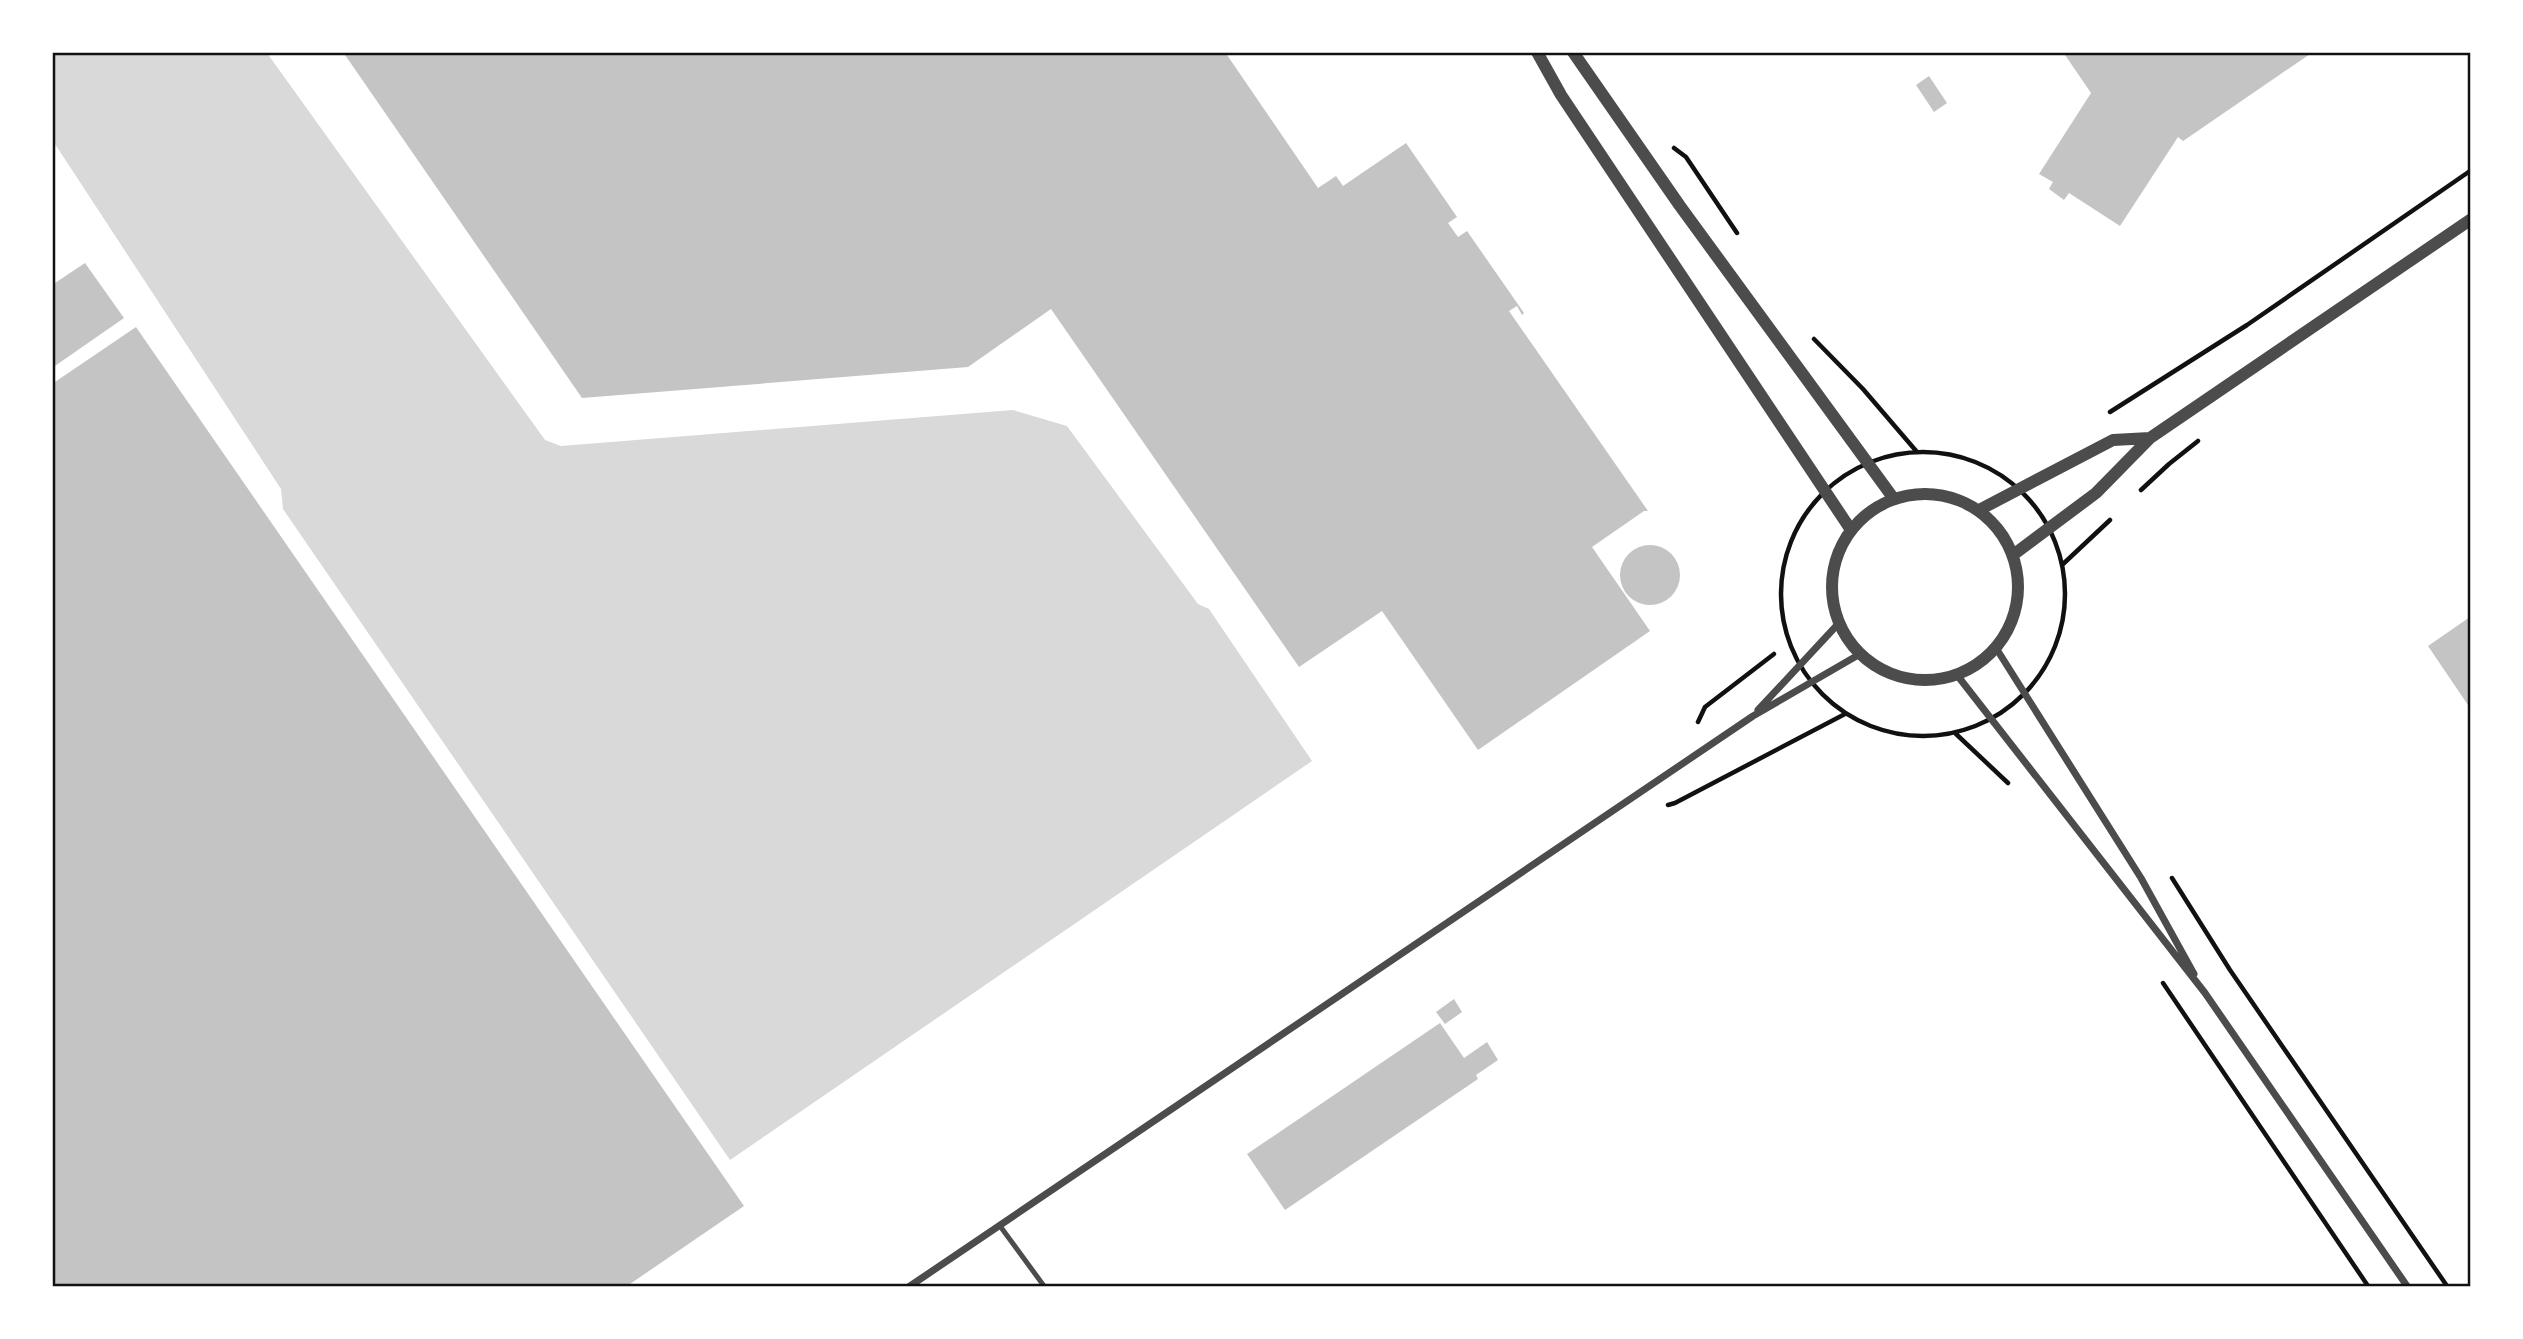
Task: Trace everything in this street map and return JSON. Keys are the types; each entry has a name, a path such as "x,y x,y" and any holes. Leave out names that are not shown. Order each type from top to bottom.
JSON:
{"street":[{"path":"1537,52 1568,106 1851,530"},
{"path":"1573,52 1688,217 1894,499"},
{"path":"2013,555 2096,493 2150,438 2470,220"},
{"path":"1979,510 2013,484 2113,440 2150,438"},
{"path":"1923,493 1952,498 1979,510 1999,530 2013,555 2019,579 2017,603 2010,627 1996,648 1979,664 1957,675 1937,680 1916,680 1895,676 1876,667 1848,640 1832,600 1832,575 1839,551 1851,530 1870,511 1894,499 1923,493"},
{"path":"1753,716 1839,623"},
{"path":"1996,648 2141,877 2205,993"},
{"path":"910,1286 1753,716 1860,654"},
{"path":"1957,675 2205,993 2406,1286"}],"lane":[{"path":"1000,1226 1044,1286"}],"path":[{"path":"1668,142 1686,157 1739,236"},
{"path":"2109,412 2247,325 2470,172"},
{"path":"1807,332 1863,389 1917,452"},
{"path":"2133,497 2169,464 2208,434"},
{"path":"1917,452 1950,455 1980,464 2013,484 2035,508 2049,529 2062,565 2065,588 2059,635 2051,657 2039,677 2025,693 1991,720 1955,733 1917,736 1879,730 1845,714 1811,683 1799,666 1788,643 1780,597 1786,551 1808,510 1825,491 1845,475 1868,463 1892,455 1917,452"},
{"path":"2013,484 2015,473"},
{"path":"2062,565 2116,514"},
{"path":"1694,729 1705,707 1779,650"},
{"path":"1661,806 1675,803 1845,714"},
{"path":"1955,733 2011,787"},
{"path":"2168,871 2230,970 2447,1286"},
{"path":"2156,973 2368,1286"}],"shaded area":[{"path":"52,53 267,53 545,440 561,446 1013,410 1067,426 1198,604 1209,609 1312,761 730,1160 283,509 281,489 53,141"}],"building":[{"path":"343,52 1225,52 1318,188 1336,176 1343,186 1406,143 1457,217 1448,223 1458,237 1467,231 1524,313 1522,315 1517,306 1509,311 1648,511 1644,511 1592,547 1650,631 1478,750 1382,611 1299,667 1051,309 968,367 582,398"},
{"path":"2063,52 2310,54 2183,141 2178,137 2120,226 2069,193 2064,200 2049,189 2053,182 2039,174 2091,93"},
{"path":"1929,76 1947,103 1934,112 1916,85"},
{"path":"85,263 124,318 52,368 52,285"},
{"path":"136,327 744,1206 627,1286 52,1286 52,384"},
{"path":"1650,545 1667,550 1675,558 1680,575 1675,592 1667,600 1650,605 1633,600 1625,592 1620,575 1625,558 1633,550"},
{"path":"2470,617 2470,708 2428,646"},
{"path":"1454,999 1462,1012 1445,1024 1436,1012"},
{"path":"1440,1023 1464,1058 1487,1042 1498,1060 1476,1075 1478,1079 1285,1210 1247,1154"}]}
